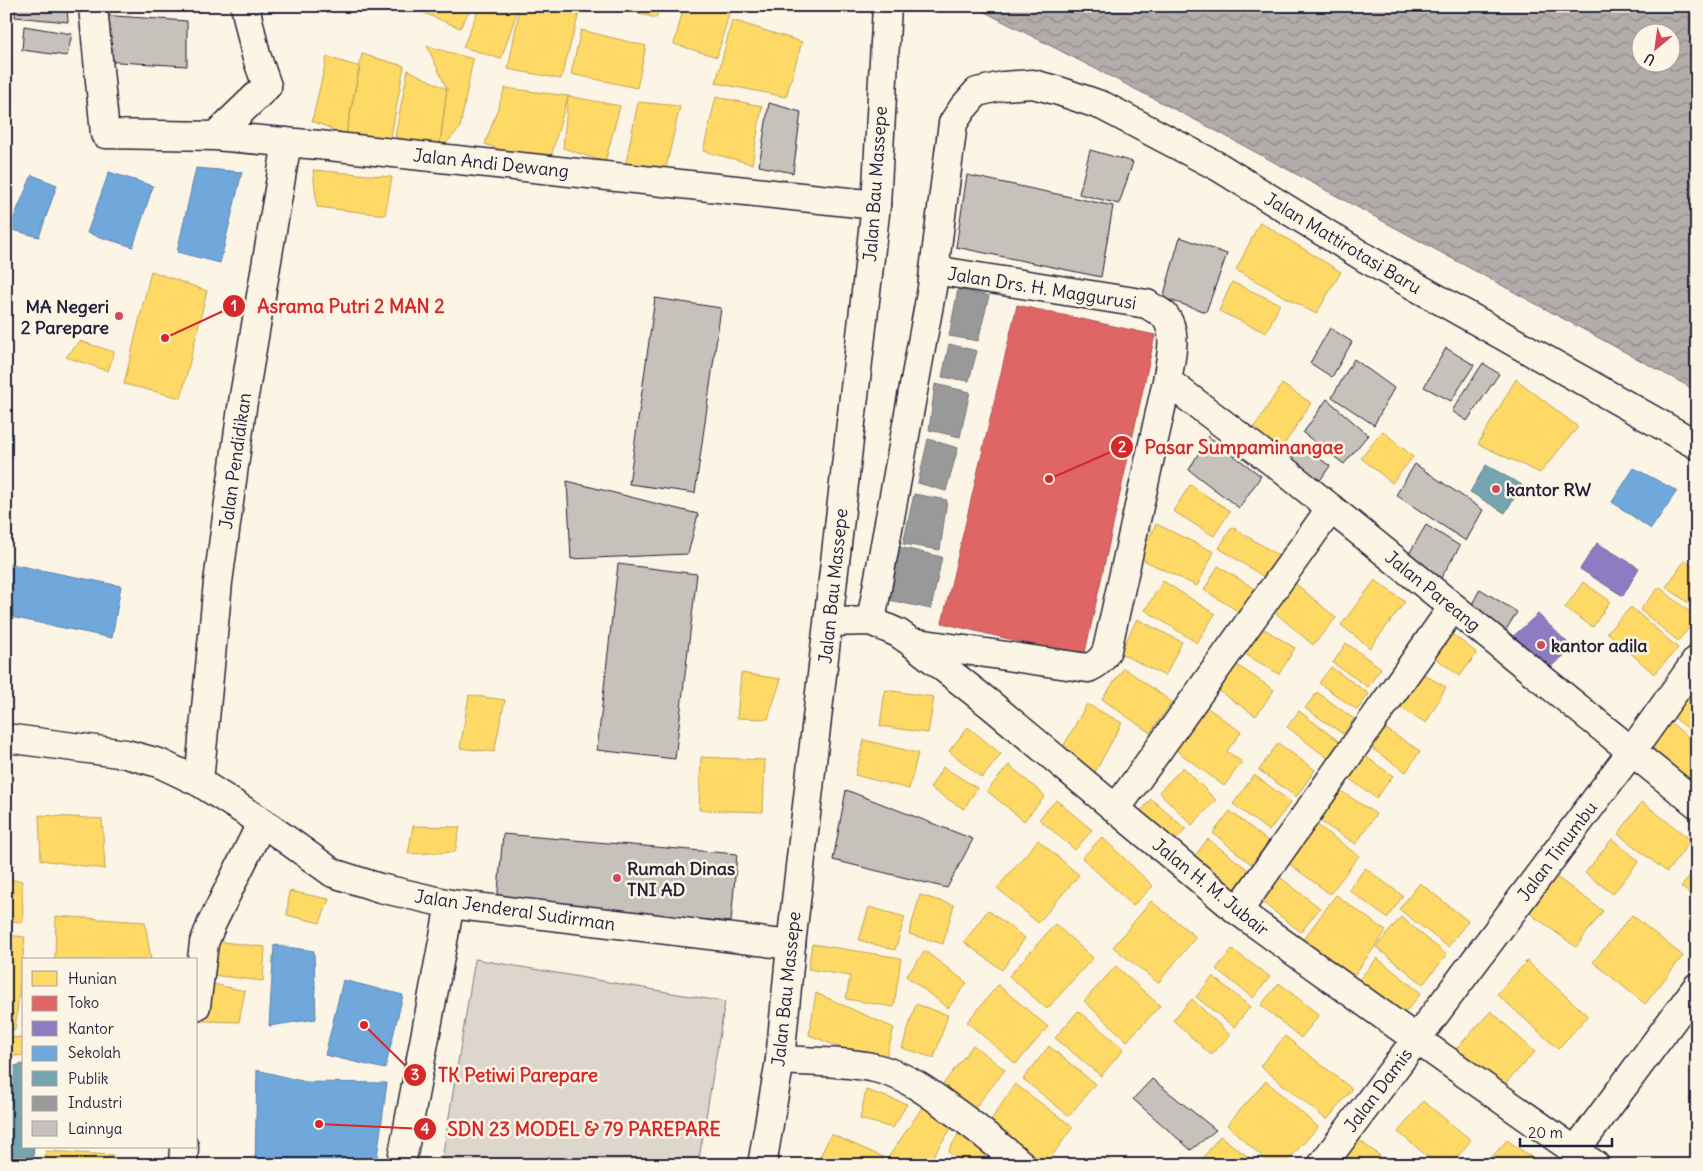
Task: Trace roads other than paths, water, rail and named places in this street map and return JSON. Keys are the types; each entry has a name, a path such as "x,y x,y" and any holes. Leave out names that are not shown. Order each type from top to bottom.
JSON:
{"main road":[{"name":"Jalan Andi Dewang","path":"93,6 105,134 215,136 287,142 876,205"},
{"path":"215,136 267,86 256,55 245,6"},
{"name":"Jalan Bau Massepe","path":"762,1165 780,1060 791,945 876,205 887,6"},
{"name":"Jalan Mattirotasi Baru","path":"934,270 953,123 977,92 1003,86 1033,84 1103,106 1219,167 1366,259 1697,444"},
{"name":"Jalan Pendidikan","path":"199,782 218,582 242,408 287,142"},
{"name":"Jalan Drs. H. Maggurusi","path":"871,621 934,270 1147,304 1163,314 1170,324 1172,333 1172,352 1167,381 1107,650 1100,661 1088,668 1076,667 911,642"},
{"name":"Jalan Pareang","path":"1167,381 1331,508 1697,804"},
{"path":"1116,809 1331,508"},
{"path":"1238,911 1453,607"},
{"name":"Jalan H. M. Jubair","path":"829,622 871,621 898,633 911,642 991,705 1238,911 1586,1158"},
{"name":"Jalan Tinumbu","path":"1416,1039 1632,751 1697,660"},
{"name":"Jalan Jenderal Sudirman","path":"6,738 126,754 160,763 199,782 262,822 333,873 380,888 450,904 791,945"},
{"path":"198,990 204,943 262,822"},
{"path":"401,1165 450,904"},
{"path":"1586,1158 1697,987"},
{"name":"Jalan Damis","path":"1322,1165 1416,1039"},
{"path":"780,1060 876,1068 900,1076 919,1085 982,1132 1022,1165"},
{"path":"183,1165 184,1148"}],"water":[{"path":"973,6 1697,6 1697,391 1209,127"}],"place":[{"name":"MA Negeri 2 Parepare","path":"119,316"},
{"name":"Asrama Putri 2 MAN 2","path":"165,338"},
{"name":"Pasar Sumpaminangae","path":"1049,479"},
{"name":"kantor RW","path":"1496,489"},
{"name":"kantor adila","path":"1541,645"},
{"name":"Rumah Dinas TNI AD","path":"617,878"},
{"name":"TK Petiwi Parepare","path":"364,1025"},
{"name":"SDN 23 MODEL & 79 PAREPARE","path":"319,1124"}]}
